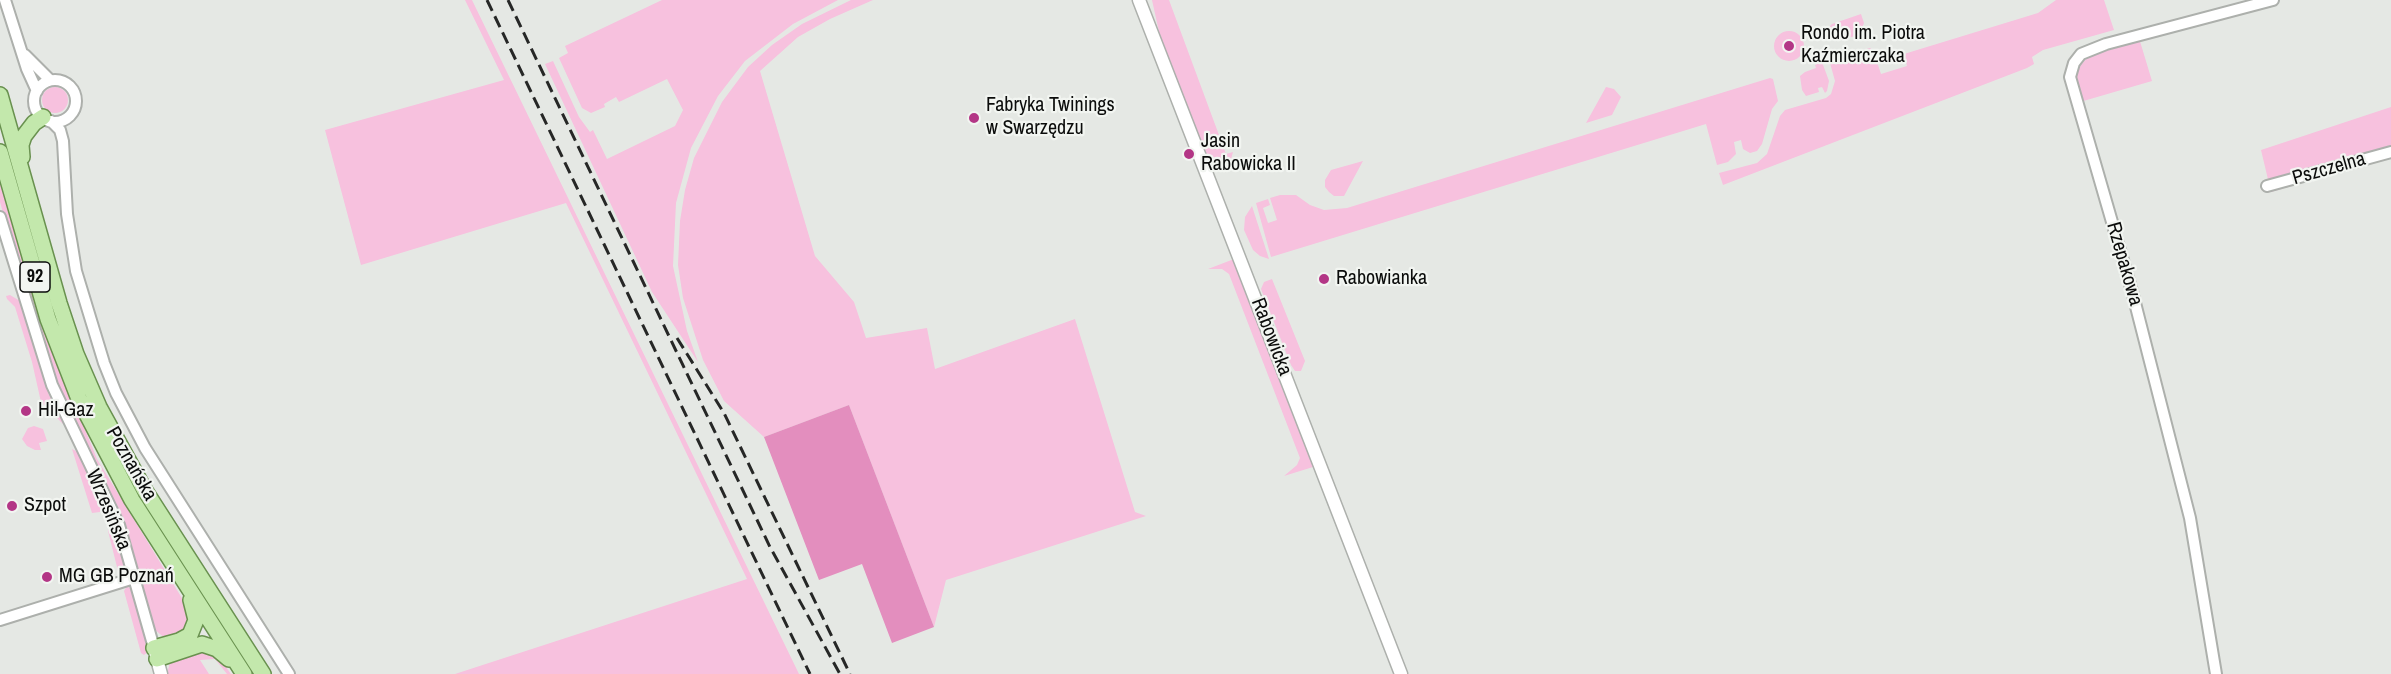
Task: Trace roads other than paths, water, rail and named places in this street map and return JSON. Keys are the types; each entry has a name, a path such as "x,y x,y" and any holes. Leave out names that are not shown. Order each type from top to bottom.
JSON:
{"main road":[{"name":"Poznańska","path":"0,95 69,333 99,407 144,489 263,674"},
{"path":"26,187 21,151 22,140 30,127 47,119"},
{"name":"Poznańska","path":"0,152 48,319 69,377 117,474 242,671"},
{"path":"157,660 193,630 196,616 185,583"},
{"path":"157,660 202,644 217,649 242,671"}],"street":[{"path":"5,0 27,69 37,91 35,105 60,130 63,141 67,214 76,271 104,363 116,393 145,448 289,674"},
{"name":"Rabowicka","path":"1139,0 1401,674"},
{"name":"Rzepakowa","path":"2216,674 2190,518 2132,291 2070,77 2074,63 2081,54 2106,44 2272,0"},
{"path":"23,52 50,80 64,82 71,86 76,100 72,114 59,121 47,119"},
{"path":"37,91 50,80"},
{"name":"Pszczelna","path":"2267,186 2391,152"},
{"name":"Poznańska","path":"0,217 52,384 82,452"},
{"name":"Wrzesińska","path":"82,452 119,525 157,660"},
{"path":"0,620 134,578"}],"railway":[{"path":"487,0 810,674"},
{"path":"508,0 770,547 840,674"},
{"path":"677,338 724,413 850,674"}],"place":[{"name":"Rondo im. Piotra Kaźmierczaka","path":"1789,46"},
{"name":"Fabryka Twinings w Swarzędzu","path":"974,118"},
{"name":"Jasin Rabowicka II","path":"1189,154"},
{"name":"Rabowianka","path":"1324,279"},
{"name":"Hil-Gaz","path":"26,411"},
{"name":"Szpot","path":"12,506"},
{"name":"MG GB Poznań","path":"47,577"}]}
